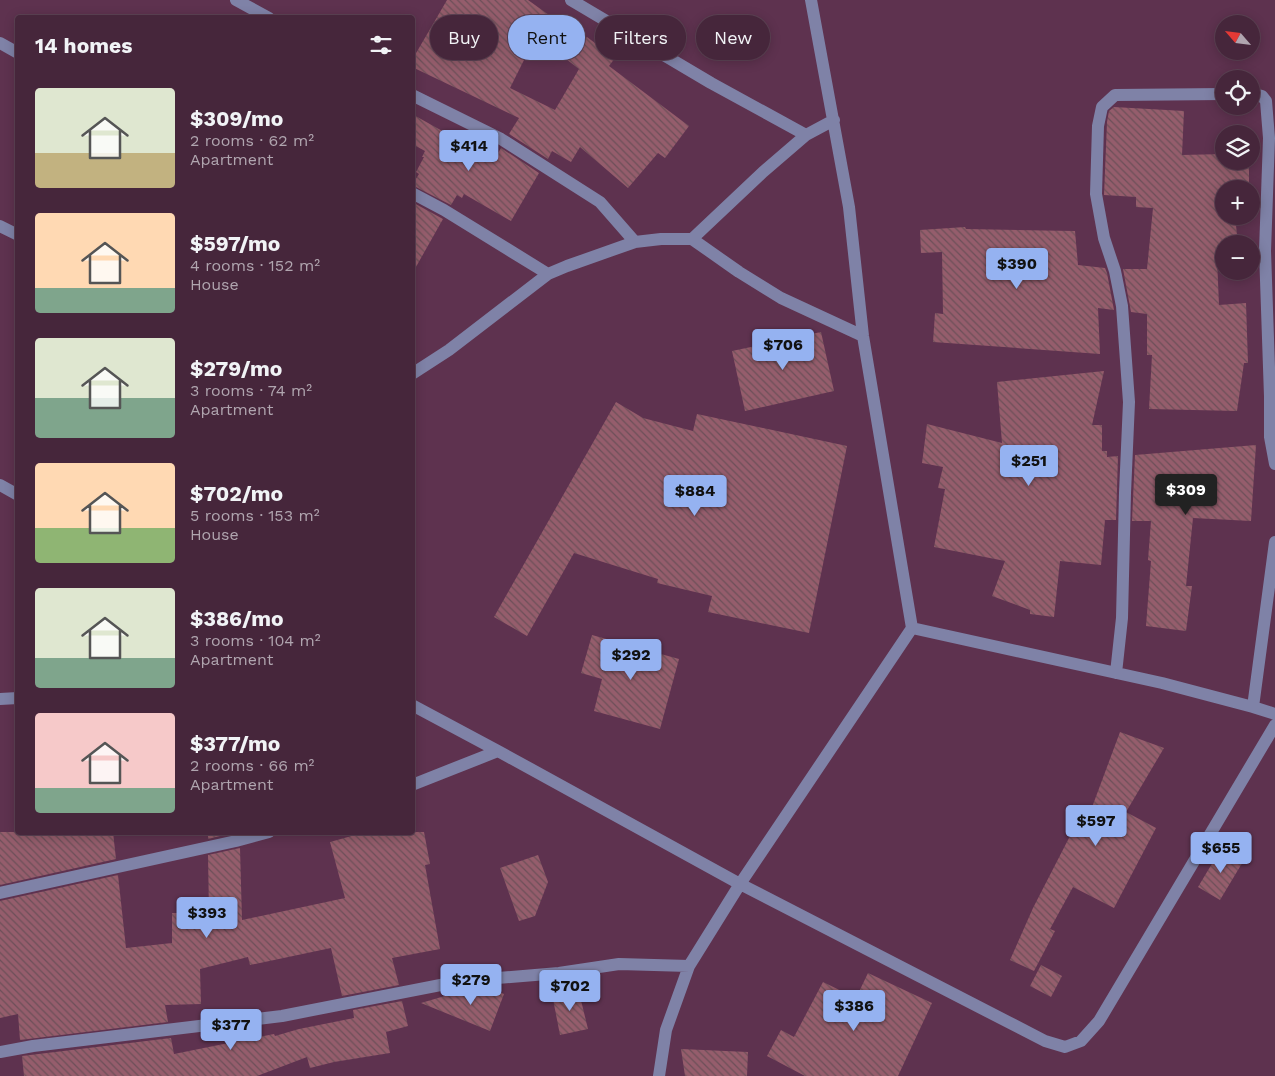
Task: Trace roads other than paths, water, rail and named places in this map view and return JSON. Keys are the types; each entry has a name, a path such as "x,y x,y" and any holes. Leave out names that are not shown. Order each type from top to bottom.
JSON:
{"street":[{"path":"236,0 264,15"},
{"path":"571,0 711,83 806,135"},
{"path":"659,1076 666,1030 689,966 740,884 912,628 863,336 849,207 811,0"},
{"path":"0,43 15,51"},
{"path":"1116,673 1122,618 1124,493 1129,402 1122,306 1115,271 1104,238 1096,194 1098,126 1102,107 1115,95 1215,94"},
{"path":"1260,95 1266,101 1269,138 1265,251 1270,437 1275,464"},
{"path":"415,96 501,139 600,202 635,242"},
{"path":"692,239 763,172 806,135 834,120"},
{"path":"415,195 444,210 548,274"},
{"path":"0,226 15,234"},
{"path":"415,372 449,350 548,274 635,242 692,239 780,298 863,336"},
{"path":"0,485 15,493"},
{"path":"1253,707 1275,542"},
{"path":"912,628 1162,683 1275,714"},
{"path":"0,699 15,698"},
{"path":"415,707 740,884 1045,1041 1065,1048 1081,1041 1099,1021 1275,725"},
{"path":"415,784 498,751"},
{"path":"0,893 258,835"},
{"path":"0,1052 33,1046 282,1016 460,981 559,973 619,964 689,966"}]}
